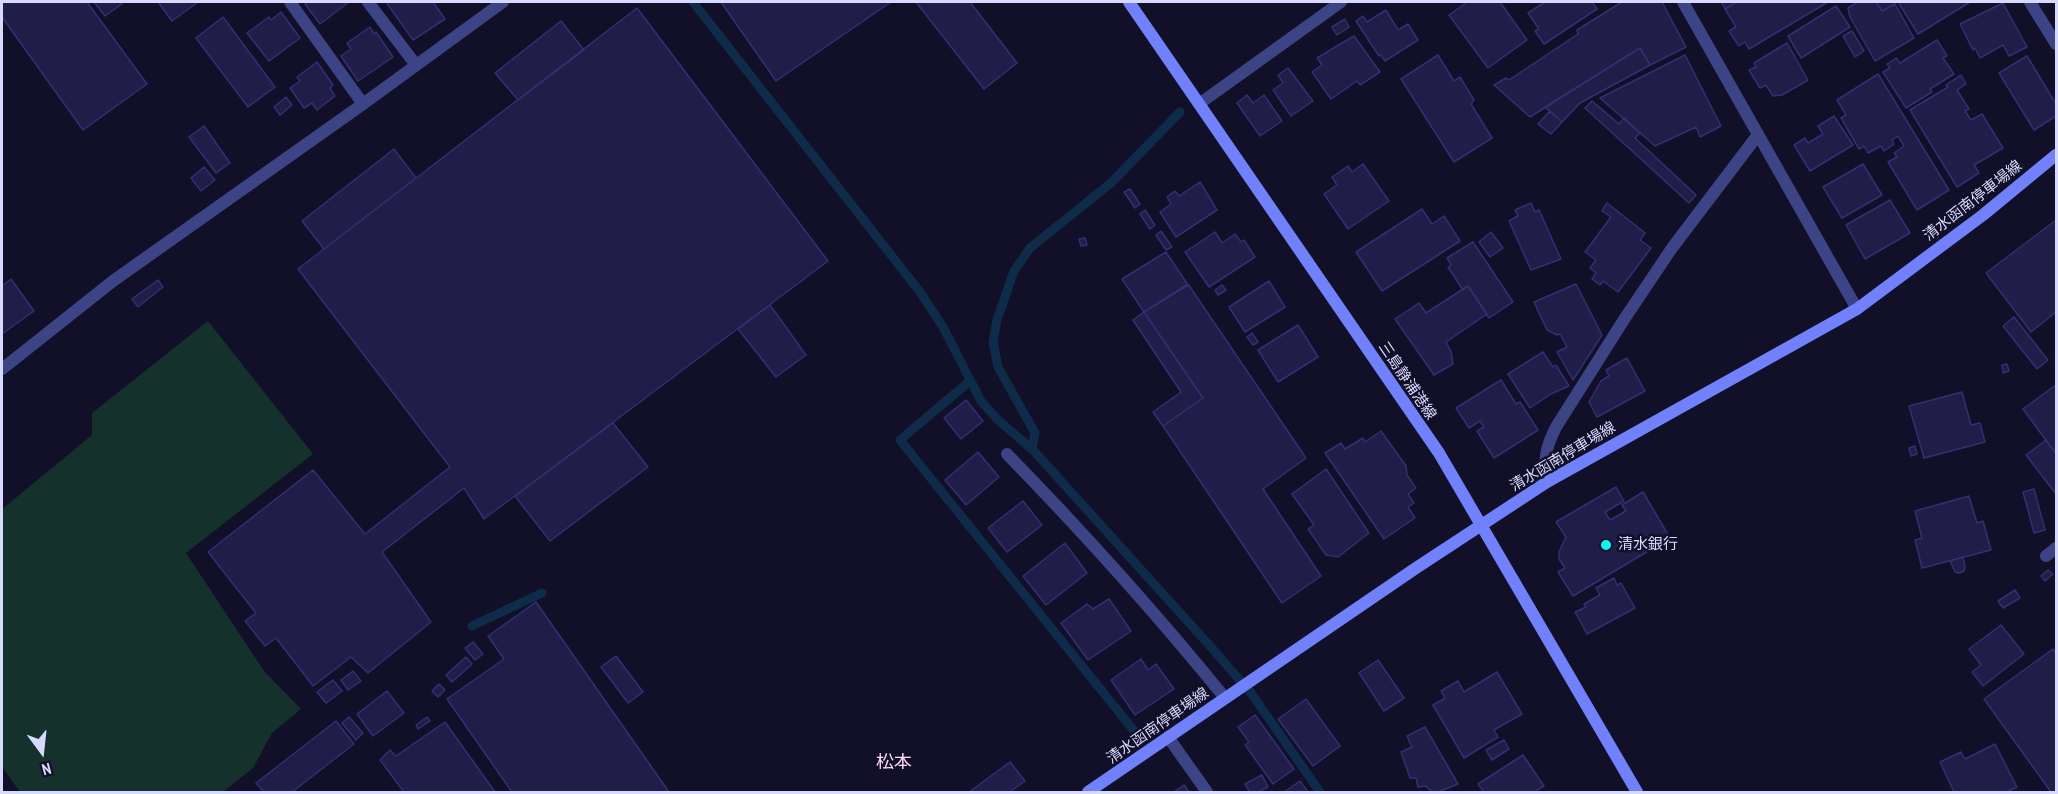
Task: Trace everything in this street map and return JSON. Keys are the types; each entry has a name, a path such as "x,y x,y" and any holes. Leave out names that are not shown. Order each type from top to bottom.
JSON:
{"main road":[{"name":"三島静浦港線","path":"1129,2 1438,453 1637,792"},
{"name":"清水函南停車場線","path":"1088,792 1546,482 1857,309 1983,215 2056,155"}],"street":[{"path":"290,2 363,104"},
{"path":"368,2 416,66"},
{"path":"1199,104 1341,2"},
{"path":"1683,2 1857,309"},
{"path":"2030,2 2056,44"},
{"path":"2,369 113,281 416,66 497,3"},
{"path":"1546,482 1544,458 1547,445 1556,427 1624,318 1672,248 1757,136"},
{"path":"1007,454 1063,512 1169,630 1225,698"},
{"path":"2046,556 2056,548"},
{"path":"1168,737 1208,792"}],"green space":[{"path":"208,321 313,454 186,553 264,671 301,709 272,733 253,768 223,792 20,792 2,767 2,509 92,435 92,413"}],"building":[{"path":"2,2 87,2 147,84 83,130 2,17"},
{"path":"94,2 120,2 122,4 105,16"},
{"path":"158,2 198,2 172,21"},
{"path":"308,2 349,2 320,24 305,4"},
{"path":"386,2 433,2 445,19 413,40"},
{"path":"721,2 891,2 776,81"},
{"path":"916,2 970,2 1017,63 984,89"},
{"path":"1467,2 1500,2 1527,40 1488,68 1449,15"},
{"path":"1545,2 1592,2 1597,9 1544,44 1535,31 1539,29 1528,13"},
{"path":"1622,2 1662,2 1686,47 1650,65 1640,48 1530,117 1494,85 1506,78 1509,80 1578,34 1577,30"},
{"path":"1721,2 1737,2 1725,9"},
{"path":"1737,2 1828,2 1749,49 1745,42 1739,46 1729,31 1736,27 1725,9"},
{"path":"1858,2 1876,2 1882,11 1895,4 1914,38 1875,61 1850,17 1848,8"},
{"path":"1876,2 1893,2 1895,4 1882,11"},
{"path":"1898,2 1970,2 1918,34"},
{"path":"2003,3 2027,47 2009,56 2003,45 1980,58 1975,48 1973,50 1960,24"},
{"path":"1836,6 1850,27 1801,58 1788,36"},
{"path":"637,8 828,261 484,519 464,488 382,552 431,622 368,673 351,657 313,686 276,638 265,646 245,621 256,613 208,552 313,470 365,534 450,467 298,269"},
{"path":"1386,10 1398,30 1408,24 1418,40 1385,61 1381,55 1379,56 1356,21 1363,16 1367,22"},
{"path":"281,12 300,38 269,61 247,33 269,17 271,20"},
{"path":"223,17 275,87 248,107 196,38"},
{"path":"1345,19 1349,27 1337,35 1332,27"},
{"path":"561,21 584,50 518,100 495,73"},
{"path":"370,27 393,57 358,81 341,56 351,49 347,43"},
{"path":"1852,31 1864,51 1855,57 1843,36"},
{"path":"1354,36 1380,72 1360,85 1357,81 1331,99 1312,72 1322,65 1317,58"},
{"path":"1937,40 1947,56 1943,58 1954,74 1930,89 1932,92 1906,108 1883,72 1890,68 1887,64 1896,58 1900,63"},
{"path":"1787,43 1808,80 1782,95 1773,96 1766,85 1760,88 1749,70 1756,67 1754,63"},
{"path":"1640,48 1650,65 1580,103 1562,122 1545,107"},
{"path":"1438,55 1454,81 1460,77 1474,100 1471,104 1492,138 1454,162 1401,79"},
{"path":"1685,55 1721,126 1700,137 1696,127 1655,146 1600,98"},
{"path":"2027,56 2056,104 2056,116 2034,130 1999,73"},
{"path":"317,62 333,85 330,88 335,96 317,110 312,103 304,108 290,88 300,81 297,77"},
{"path":"1288,68 1313,101 1291,116 1273,90 1283,83 1278,75"},
{"path":"1878,74 1949,190 1917,210 1888,162 1897,157 1894,153 1904,146 1898,136 1892,140 1894,144 1884,151 1881,146 1868,153 1864,146 1859,149 1841,118 1846,115 1837,100"},
{"path":"1961,75 1966,84 1957,90 1969,109 1965,111 1971,120 1982,114 2003,148 1974,165 1979,173 1957,187 1910,110 1948,87 1946,85"},
{"path":"1247,95 1253,103 1264,95 1282,121 1260,136 1237,103"},
{"path":"286,97 292,105 280,115 274,107"},
{"path":"1592,101 1619,124 1624,118 1640,133 1635,138 1696,195 1689,203 1585,108"},
{"path":"1550,111 1562,122 1551,134 1538,124"},
{"path":"1834,116 1853,145 1810,171 1794,145 1805,138 1808,143 1823,134 1818,126"},
{"path":"204,126 230,163 216,173 189,137"},
{"path":"394,149 416,178 324,249 302,221"},
{"path":"1363,164 1389,201 1348,229 1324,194 1337,185 1332,177 1348,166 1352,172"},
{"path":"1863,164 1882,195 1842,218 1823,187"},
{"path":"204,167 215,180 201,191 191,178"},
{"path":"1200,182 1217,210 1176,237 1160,212 1171,204 1167,197 1175,191 1179,196"},
{"path":"1130,189 1140,204 1135,208 1124,192"},
{"path":"1890,200 1910,233 1865,259 1846,225"},
{"path":"1531,203 1535,212 1539,210 1561,259 1531,270 1509,221 1518,216 1515,210"},
{"path":"1607,203 1645,233 1640,240 1651,248 1618,292 1603,281 1600,285 1592,279 1596,273 1590,268 1596,260 1585,252 1611,217 1602,211"},
{"path":"1422,209 1432,224 1444,216 1460,241 1382,291 1356,252"},
{"path":"1145,210 1155,225 1150,229 1140,214"},
{"path":"2056,220 2056,312 2031,332 1986,273"},
{"path":"1161,231 1172,247 1166,250 1156,235"},
{"path":"1215,232 1222,243 1235,234 1241,242 1244,240 1255,257 1209,287 1185,252"},
{"path":"1491,232 1503,248 1490,257 1479,242"},
{"path":"1085,238 1087,245 1081,246 1079,239"},
{"path":"1473,242 1513,302 1489,318 1468,286 1463,290 1448,267 1451,265 1447,258"},
{"path":"1166,252 1188,285 1144,312 1122,279"},
{"path":"11,279 34,311 2,334 2,286"},
{"path":"158,280 163,287 138,307 132,299"},
{"path":"1269,281 1285,307 1245,332 1229,307"},
{"path":"1188,284 1306,458 1263,489 1321,576 1282,603 1163,426 1203,398 1144,312"},
{"path":"1576,284 1602,335 1573,380 1557,352 1567,347 1560,334 1557,335 1547,330 1534,302"},
{"path":"1222,285 1226,290 1218,295 1215,290"},
{"path":"1468,286 1487,314 1446,342 1451,351 1453,364 1434,375 1395,319 1419,303 1426,313"},
{"path":"770,305 806,355 776,377 738,329"},
{"path":"1144,312 1203,398 1163,426 1153,412 1181,392 1133,320"},
{"path":"2014,317 2048,360 2037,369 2003,326"},
{"path":"1298,325 1318,357 1278,382 1258,350"},
{"path":"1252,333 1258,342 1253,345 1247,337"},
{"path":"1543,352 1553,367 1556,365 1569,386 1551,394 1530,408 1508,374"},
{"path":"1627,358 1645,391 1597,417 1589,402 1601,381 1609,376 1606,370"},
{"path":"2007,364 2009,371 2003,373 2002,365"},
{"path":"1501,380 1516,404 1520,402 1538,430 1494,458 1477,431 1484,427 1480,421 1469,428 1456,408"},
{"path":"2056,385 2056,454 2023,409"},
{"path":"1962,392 1971,425 1980,423 1985,442 1924,458 1909,406"},
{"path":"966,400 983,421 961,439 944,418"},
{"path":"613,423 648,467 550,541 515,496"},
{"path":"1381,431 1406,466 1407,475 1416,488 1408,494 1414,503 1408,507 1415,518 1384,539 1325,453 1341,443 1345,449 1363,438 1365,442"},
{"path":"2046,440 2056,454 2056,494 2026,455"},
{"path":"1915,446 1917,454 1911,456 1909,448"},
{"path":"978,452 999,477 966,505 945,480"},
{"path":"1326,469 1369,533 1338,557 1326,555 1308,529 1314,525 1292,494"},
{"path":"1616,487 1624,501 1605,512 1610,520 1626,511 1622,505 1643,492 1670,538 1573,596 1558,572 1565,568 1559,559 1559,552 1566,537 1556,522"},
{"path":"2034,489 2045,530 2034,533 2023,492"},
{"path":"1969,496 1977,523 1983,521 1991,550 1922,568 1915,540 1922,538 1915,511"},
{"path":"1023,501 1042,525 1007,552 988,528"},
{"path":"1065,543 1087,573 1046,605 1023,576"},
{"path":"1963,557 1964,571 1955,572 1950,561"},
{"path":"2048,570 2053,574 2045,581 2041,576"},
{"path":"1614,578 1617,585 1621,583 1635,608 1587,634 1575,612 1586,607 1584,604 1600,595 1596,588"},
{"path":"2015,590 2020,598 2003,608 1998,601"},
{"path":"1109,599 1131,631 1088,660 1061,623 1087,604 1093,609"},
{"path":"536,602 669,792 512,792 447,699 504,659 488,636"},
{"path":"2001,625 2024,654 1983,686 1972,672 1981,665 1969,649"},
{"path":"473,642 483,654 475,660 465,648"},
{"path":"2053,649 2056,654 2056,792 2051,792 1984,699"},
{"path":"616,656 643,692 628,703 601,667"},
{"path":"466,657 472,664 452,682 446,675"},
{"path":"1141,659 1148,670 1156,664 1174,689 1135,715 1111,680"},
{"path":"1378,660 1404,698 1384,711 1359,673"},
{"path":"353,671 361,681 348,690 341,680"},
{"path":"1497,672 1522,714 1494,730 1498,737 1464,758 1433,705 1445,698 1441,691 1458,681 1464,692"},
{"path":"333,680 342,691 326,703 317,692"},
{"path":"439,684 445,690 438,697 432,691"},
{"path":"387,691 404,713 373,736 357,714"},
{"path":"1306,699 1340,746 1313,766 1278,719"},
{"path":"1255,715 1294,769 1273,784 1245,745 1249,742 1238,727"},
{"path":"349,717 363,733 356,740 342,723"},
{"path":"427,717 430,721 418,729 416,725"},
{"path":"336,721 354,744 292,792 264,792 256,783"},
{"path":"445,722 495,792 404,792 380,760 390,750 396,756"},
{"path":"1425,727 1458,784 1438,792 1432,792 1426,786 1418,787 1416,778 1410,778 1401,752 1412,747 1407,736"},
{"path":"1504,740 1509,749 1492,760 1486,750"},
{"path":"1995,744 2017,787 2007,792 1954,792 1940,762 1961,752 1965,759"},
{"path":"1523,755 1544,786 1534,792 1484,792 1478,784"},
{"path":"1010,762 1025,781 1010,792 969,792"},
{"path":"1262,775 1268,787 1258,792 1250,792 1245,784"},
{"path":"1300,781 1308,792 1284,792"},
{"path":"1184,785 1189,792 1174,792"}],"waterway":[{"path":"693,2 920,292 943,327 981,401 998,420 1033,450 1251,693 1320,792"},
{"path":"1032,448 1035,433 998,367 993,342 997,320 1014,271 1030,248 1111,183 1180,112"},
{"path":"970,381 900,440 1135,732"},
{"path":"472,626 542,593"}],"place":[{"name":"清水銀行","path":"1606,545"}],"district":[{"name":"松本","path":"894,763"}]}
